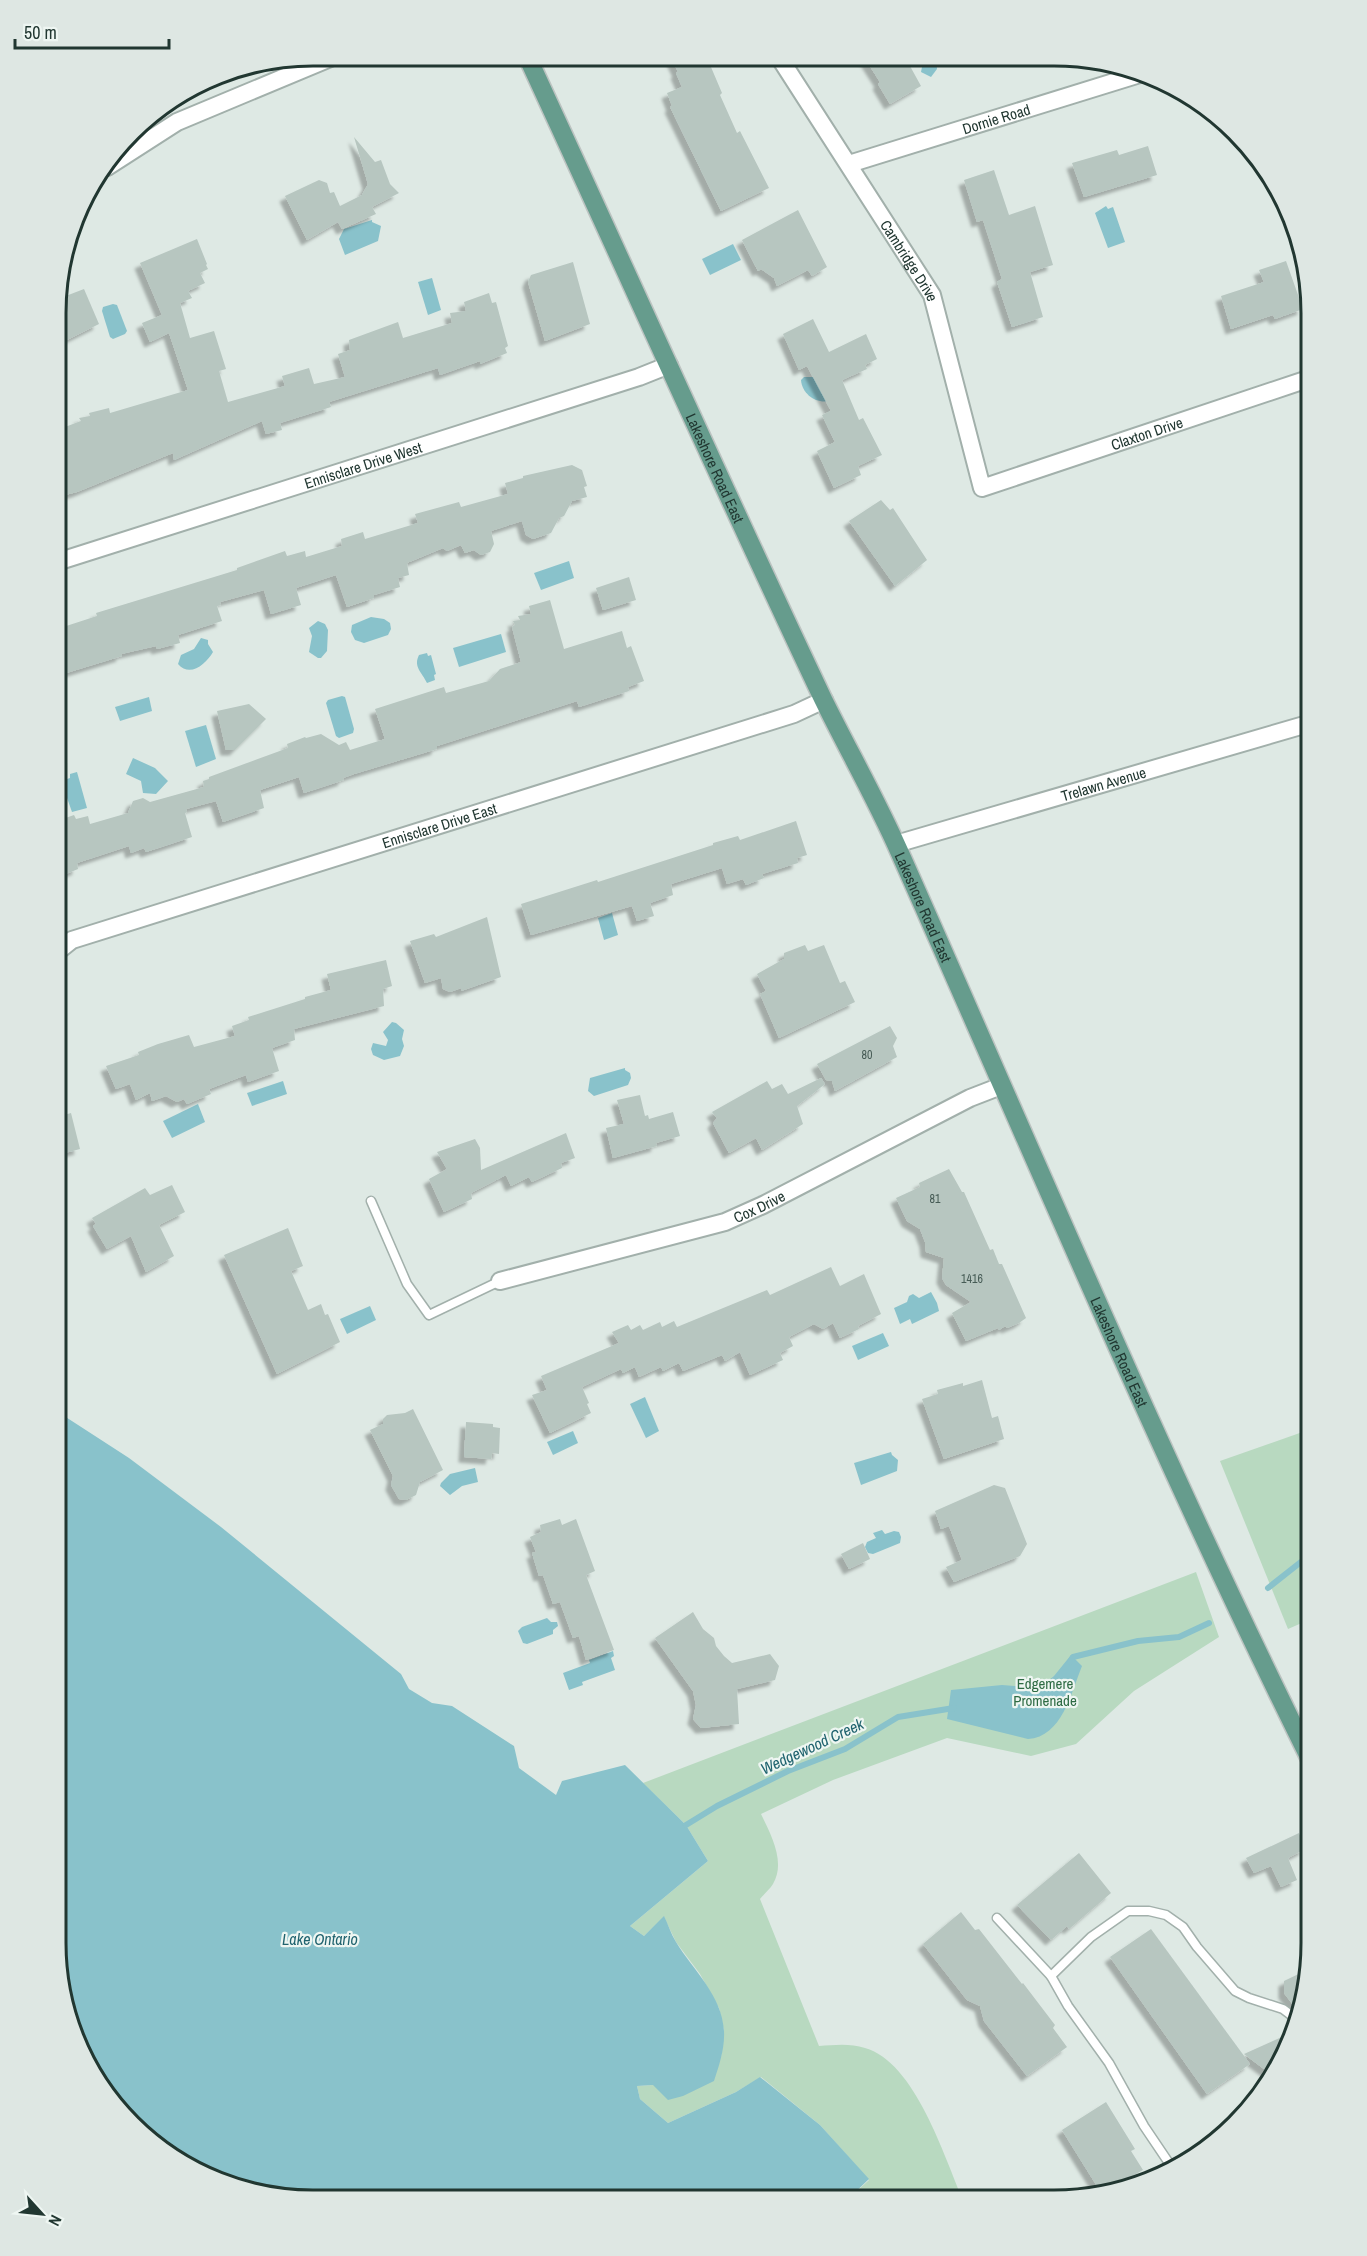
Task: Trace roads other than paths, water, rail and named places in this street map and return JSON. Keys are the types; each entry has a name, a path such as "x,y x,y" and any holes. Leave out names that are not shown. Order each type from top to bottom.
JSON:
{"main road":[{"name":"Lakeshore Road East","path":"532,66 824,700 896,844 1001,1086 1249,1636 1301,1741"}],"street":[{"path":"122,157 177,122 311,66"},
{"name":"Cambridge Drive","path":"785,66 932,295 982,488"},
{"name":"Dornie Road","path":"849,164 1128,77"},
{"name":"Ennisclare Drive West","path":"66,559 639,377 669,365"},
{"name":"Claxton Drive","path":"982,488 1301,381"},
{"name":"Ennisclare Drive East","path":"66,945 72,940 794,714 824,700"},
{"name":"Trelawn Avenue","path":"896,844 1301,726"},
{"name":"Cox Drive","path":"500,1281 725,1222 763,1205 970,1098 1001,1086"}],"lane":[{"path":"371,1201 407,1284 429,1316 500,1281"},
{"path":"1051,1976 1091,1937 1128,1911 1149,1911 1166,1915 1183,1927 1197,1947 1235,1990 1249,1998 1283,2009 1290,2015"},
{"path":"997,1918 1051,1976 1068,2006 1109,2063 1144,2126 1168,2162"}],"water":[{"path":"922,66 937,66 931,77 921,72"},
{"path":"1106,206 1108,209 1113,207 1125,242 1108,248 1095,213"},
{"path":"372,220 381,226 378,241 345,255 339,239 344,229"},
{"path":"733,244 741,260 710,275 702,259"},
{"path":"432,278 441,310 428,315 418,282"},
{"path":"117,305 127,331 113,339 110,337 102,311 103,307"},
{"path":"804,377 814,377 829,401 819,401 810,397 802,385 801,380"},
{"path":"569,561 574,578 541,590 534,573"},
{"path":"371,617 384,619 390,623 391,629 388,635 364,643 355,640 351,632 352,625"},
{"path":"318,621 325,624 328,630 327,651 321,658 309,652 312,636 309,628"},
{"path":"501,634 506,652 459,667 453,648"},
{"path":"201,638 208,640 213,652 197,668 188,670 183,668 178,664 181,655 194,649"},
{"path":"427,653 428,656 431,655 436,674 434,675 435,680 427,683 419,669 417,659 419,655"},
{"path":"149,697 152,711 120,721 115,707"},
{"path":"345,697 354,729 353,733 339,738 336,736 326,703 328,700"},
{"path":"206,725 216,759 196,767 185,731"},
{"path":"133,758 155,768 168,781 156,794 143,793 141,781 126,774"},
{"path":"77,772 87,808 72,812 66,795 66,779 70,778 70,774"},
{"path":"612,913 618,935 604,940 598,918"},
{"path":"392,1022 404,1030 402,1039 404,1046 400,1056 384,1060 373,1055 371,1049 373,1043 386,1046 388,1040 383,1032"},
{"path":"625,1068 631,1078 628,1085 594,1096 588,1091 590,1078"},
{"path":"283,1081 287,1094 252,1106 247,1093"},
{"path":"198,1104 205,1122 172,1138 163,1121"},
{"path":"931,1292 939,1311 912,1324 910,1319 900,1324 894,1308 907,1302 909,1296 913,1294 919,1298"},
{"path":"370,1306 376,1320 347,1334 340,1319"},
{"path":"883,1333 889,1346 858,1360 852,1346"},
{"path":"645,1397 659,1431 646,1438 630,1404"},
{"name":"Lake Ontario","path":"66,1417 129,1458 221,1527 401,1674 409,1689 432,1703 452,1706 514,1746 519,1768 556,1795 562,1781 625,1765 686,1825 708,1861 630,1926 644,1936 664,1916 676,1942 712,1994 722,2018 724,2031 723,2050 714,2081 683,2096 668,2100 653,2085 637,2086 640,2099 668,2123 736,2092 760,2077 820,2125 869,2179 857,2190 313,2190 281,2188 249,2182 204,2165 163,2139 138,2118 117,2093 91,2052 74,2007 68,1975 66,1943"},
{"path":"573,1431 578,1443 553,1455 547,1442"},
{"path":"891,1452 898,1460 897,1471 861,1485 854,1463"},
{"path":"475,1468 478,1482 462,1486 450,1495 440,1486 450,1474"},
{"path":"882,1530 885,1534 899,1532 900,1543 873,1554 868,1553 865,1547 867,1542 876,1538 873,1533"},
{"path":"547,1618 551,1622 557,1622 558,1626 553,1630 553,1634 527,1644 523,1643 518,1631 522,1627"},
{"path":"613,1651 614,1656 611,1658 615,1670 582,1682 583,1685 569,1690 563,1673"},
{"path":"1071,1655 1082,1666 1074,1689 1057,1722 1049,1731 1040,1736 1028,1739 947,1719 951,1690 1002,1685 1040,1688 1054,1676"}],"waterway":[{"name":"Wedgewood Creek","path":"1268,1588 1301,1562"},
{"name":"Wedgewood Creek","path":"1070,1662 1073,1657 1138,1641 1179,1637 1209,1623"},
{"name":"Wedgewood Creek","path":"686,1825 717,1806 788,1771 845,1749 898,1717 954,1708"}],"park label":[{"name":"Edgemere Promenade","path":"1045,1692"}]}
